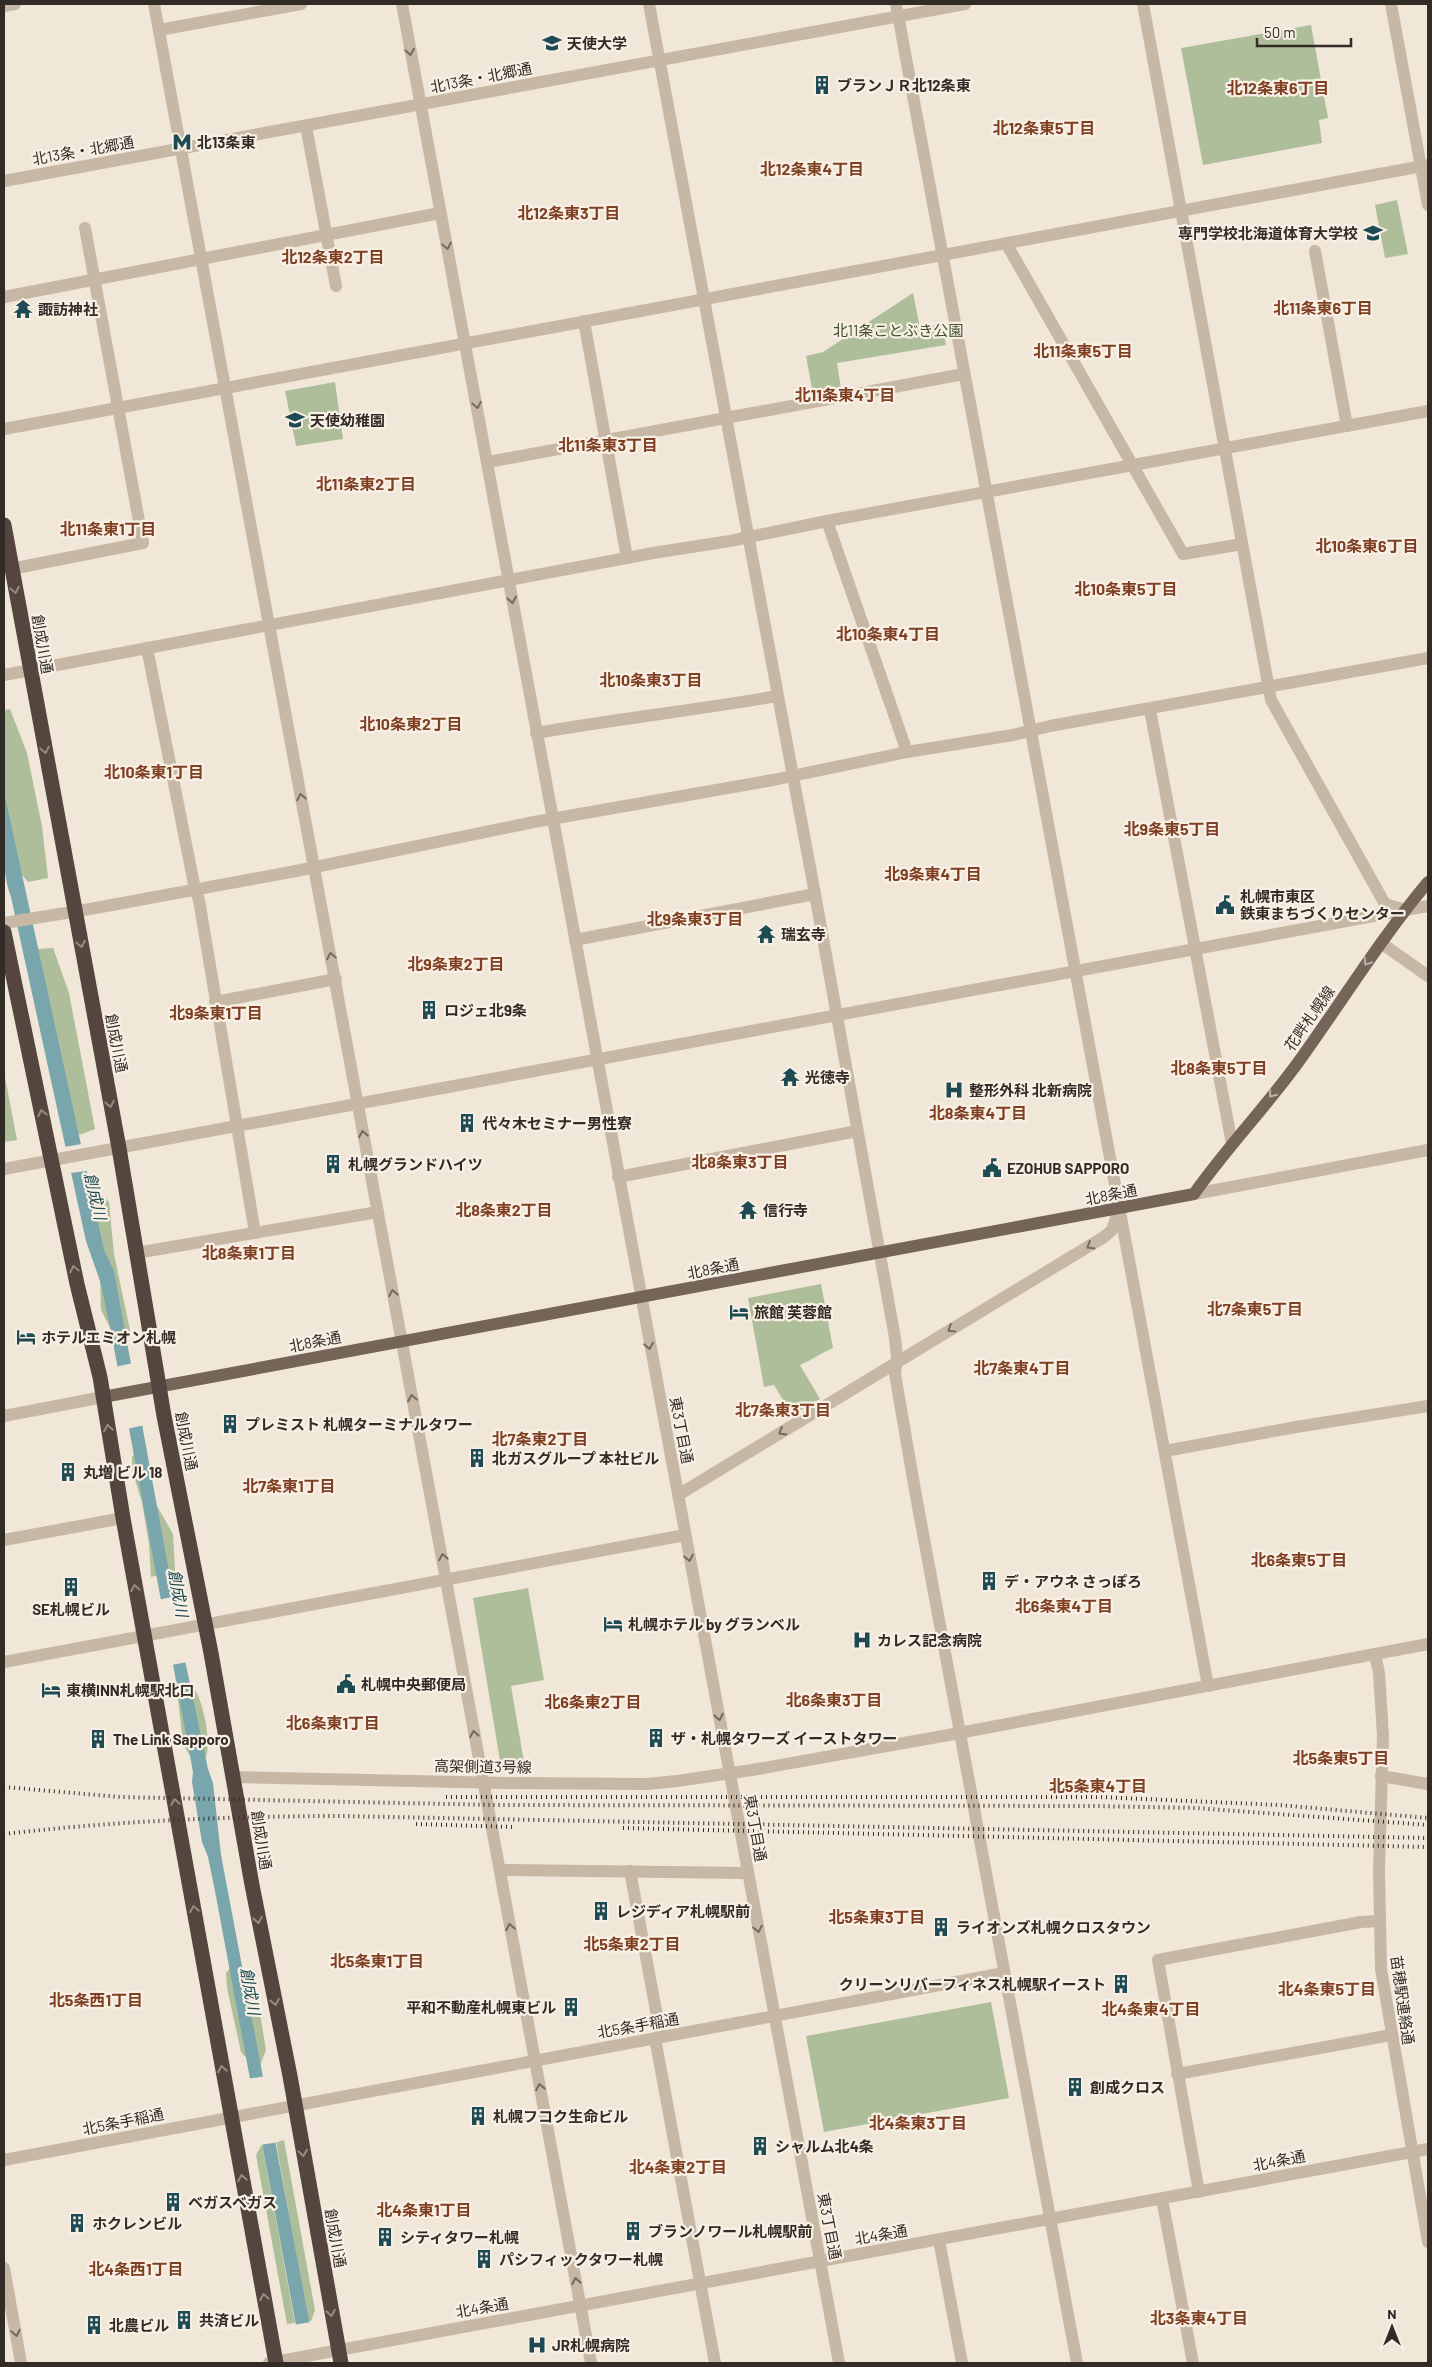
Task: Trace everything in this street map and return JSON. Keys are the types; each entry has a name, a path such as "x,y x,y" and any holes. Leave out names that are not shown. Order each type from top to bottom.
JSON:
{"highway":[{"name":"創成川通","path":"4,525 118,1148 159,1387 234,1777 252,1885 295,2105 340,2357"},
{"path":"4,932 59,1159 103,1396 123,1518 274,2363"}],"main road":[{"name":"花畔札幌線","path":"1194,1194 1301,1059 1380,943 1404,910 1428,882"},
{"name":"北8条通","path":"103,1396 880,1254 1194,1194"}],"street":[{"path":"4,6 15,4"},
{"path":"154,4 591,2363"},
{"path":"159,30 301,4"},
{"name":"東3丁目通","path":"402,4 488,462 640,1298 839,2363"},
{"path":"649,4 815,894 895,1338 895,1374 916,1496 1077,2363"},
{"name":"北13条・北郷通","path":"4,181 660,60 897,10 965,4"},
{"path":"1143,4 1226,448 1270,700 1385,904 1404,910"},
{"path":"1391,4 1424,166 1428,205"},
{"path":"897,10 1208,1686"},
{"path":"306,126 336,286"},
{"path":"4,429 1424,166"},
{"path":"4,296 440,213"},
{"path":"11,569 144,542 84,228"},
{"path":"1006,243 1183,554 1242,544"},
{"path":"1314,251 1347,426"},
{"path":"584,321 627,558"},
{"path":"488,462 964,374"},
{"path":"4,675 1428,411"},
{"path":"828,521 907,752"},
{"path":"146,648 195,889 199,900 255,1233"},
{"path":"4,923 296,871 552,819 773,780 907,752 1014,735 1032,730 1428,658"},
{"path":"536,733 618,719 683,712 777,696"},
{"path":"1150,710 1232,1144"},
{"path":"575,940 815,894"},
{"path":"4,1169 1428,906"},
{"path":"1380,943 1428,976"},
{"path":"215,1002 336,980"},
{"path":"618,1177 857,1131"},
{"name":"北8条通","path":"1194,1194 1428,1150"},
{"path":"678,1495 1104,1237 1112,1230 1119,1209"},
{"path":"136,1254 378,1212"},
{"name":"北8条通","path":"4,1416 103,1396"},
{"path":"1165,1451 1296,1427 1428,1406"},
{"path":"4,1540 123,1518"},
{"path":"4,1662 685,1535"},
{"name":"高架側道3号線","path":"234,1777 647,1784 730,1774 961,1733 1428,1644"},
{"name":"苗穂駅連絡通","path":"1375,1654 1379,1673 1383,1736 1379,1921 1381,1969 1428,2242"},
{"path":"1381,1776 1428,1784"},
{"path":"500,1870 747,1873"},
{"path":"630,1871 715,2363"},
{"path":"1199,2192 1158,1960 1361,1922 1379,1921"},
{"name":"北5条手稲通","path":"4,2160 1004,1973"},
{"path":"1177,2074 1391,2035"},
{"name":"北4条通","path":"274,2363 323,2353 340,2357 580,2306 1428,2149"},
{"path":"1162,2198 1193,2363"},
{"path":"939,2240 962,2363"},
{"path":"4,2268 21,2363"}],"green space":[{"path":"1311,25 1328,118 1319,120 1322,143 1203,165 1181,48"},
{"path":"1397,200 1408,254 1385,258 1375,205"},
{"name":"北11条ことぶき公園","path":"913,293 920,328 942,324 946,345 837,363 841,389 813,394 806,356 823,352"},
{"path":"335,382 343,439 296,446 285,391"},
{"path":"10,709 27,753 42,826 48,878 28,882 6,856 4,845 4,710"},
{"path":"53,948 69,993 95,1129 79,1135 57,1096 37,949"},
{"path":"4,1072 17,1140 4,1142"},
{"path":"98,1190 109,1202 114,1254 131,1335 120,1347 101,1310 100,1277 86,1194"},
{"path":"821,1284 833,1348 800,1365 820,1399 792,1415 774,1385 764,1387 748,1298"},
{"path":"138,1449 153,1499 173,1534 175,1571 151,1577 149,1544 142,1503 132,1469 132,1457"},
{"path":"528,1588 544,1680 511,1686 525,1768 501,1767 473,1598"},
{"path":"193,1686 203,1709 207,1728 208,1746 199,1771 183,1744 178,1699"},
{"path":"232,1966 249,1974 259,2008 266,2050 258,2071 241,2052 227,1988 226,1973"},
{"path":"991,2002 1009,2098 824,2132 806,2036"},
{"path":"284,2140 315,2310 311,2321 308,2321 276,2142"},
{"path":"262,2144 295,2323 287,2324 256,2155"}],"water":[{"path":"4,792 104,1250 114,1271 186,1665 208,1769 213,1783 221,1855 317,2363 303,2363 215,1891 208,1857 202,1842 192,1782 193,1772 111,1332 101,1284 86,1241 5,874 3,846"}],"pier":[{"path":"82,1144 87,1171 70,1173 64,1147"},
{"path":"133,1363 145,1425 127,1429 115,1367"},
{"path":"176,1596 188,1662 171,1665 158,1600"},
{"path":"266,2076 279,2142 260,2145 247,2079"},
{"path":"311,2322 319,2363 300,2363 293,2325"}],"railway":[{"path":"4,1787 120,1797 495,1805 1094,1806 1196,1808 1428,1825"},
{"path":"446,1797 1099,1797 1279,1805 1428,1818"},
{"path":"4,1834 173,1820 343,1816 1428,1838"},
{"path":"416,1824 513,1827"},
{"path":"623,1828 1428,1847"}],"place":[{"name":"天使大学","path":"552,43"},
{"name":"ブランＪＲ北12条東","path":"822,85"},
{"name":"北13条東","path":"182,142"},
{"name":"専門学校北海道体育大学校","path":"1373,233"},
{"name":"諏訪神社","path":"23,309"},
{"name":"天使幼稚園","path":"295,420"},
{"name":"札幌市東区 鉄東まちづくりセンター","path":"1225,905"},
{"name":"瑞玄寺","path":"766,934"},
{"name":"ロジェ北9条","path":"429,1010"},
{"name":"光徳寺","path":"790,1077"},
{"name":"整形外科 北新病院","path":"954,1090"},
{"name":"代々木セミナー男性寮","path":"467,1123"},
{"name":"札幌グランドハイツ","path":"333,1164"},
{"name":"EZOHUB SAPPORO","path":"992,1168"},
{"name":"信行寺","path":"748,1210"},
{"name":"旅館 芙蓉館","path":"739,1312"},
{"name":"ホテルエミオン札幌","path":"26,1337"},
{"name":"プレミスト 札幌ターミナルタワー","path":"230,1424"},
{"name":"北ガスグループ 本社ビル","path":"477,1458"},
{"name":"丸増 ビル 18","path":"68,1472"},
{"name":"デ・アウネ さっぽろ","path":"989,1581"},
{"name":"SE札幌ビル","path":"71,1587"},
{"name":"札幌ホテル by グランベル","path":"613,1624"},
{"name":"カレス記念病院","path":"862,1640"},
{"name":"札幌中央郵便局","path":"346,1684"},
{"name":"東横INN札幌駅北口","path":"51,1690"},
{"name":"ザ・札幌タワーズ イーストタワー","path":"656,1738"},
{"name":"The Link Sapporo","path":"98,1739"},
{"name":"レジディア札幌駅前","path":"601,1911"},
{"name":"ライオンズ札幌クロスタウン","path":"941,1927"},
{"name":"クリーンリバーフィネス札幌駅イースト","path":"1121,1984"},
{"name":"平和不動産札幌東ビル","path":"571,2007"},
{"name":"創成クロス","path":"1075,2087"},
{"name":"札幌フコク生命ビル","path":"478,2116"},
{"name":"シャルム北4条","path":"760,2146"},
{"name":"ベガスベガス","path":"173,2202"},
{"name":"ホクレンビル","path":"77,2223"},
{"name":"ブランノワール札幌駅前","path":"633,2231"},
{"name":"シティタワー札幌","path":"385,2237"},
{"name":"パシフィックタワー札幌","path":"484,2259"},
{"name":"共済ビル","path":"184,2320"},
{"name":"北農ビル","path":"94,2325"},
{"name":"JR札幌病院","path":"537,2345"}],"district":[{"name":"北12条東6丁目","path":"1278,87"},
{"name":"北12条東5丁目","path":"1044,127"},
{"name":"北12条東4丁目","path":"812,168"},
{"name":"北12条東3丁目","path":"569,212"},
{"name":"北12条東2丁目","path":"333,256"},
{"name":"北11条東6丁目","path":"1323,307"},
{"name":"北11条東5丁目","path":"1083,350"},
{"name":"北11条東4丁目","path":"845,394"},
{"name":"北11条東3丁目","path":"608,444"},
{"name":"北11条東2丁目","path":"366,483"},
{"name":"北11条東1丁目","path":"108,528"},
{"name":"北10条東6丁目","path":"1367,545"},
{"name":"北10条東5丁目","path":"1126,588"},
{"name":"北10条東4丁目","path":"888,633"},
{"name":"北10条東3丁目","path":"651,679"},
{"name":"北10条東2丁目","path":"411,723"},
{"name":"北10条東1丁目","path":"154,771"},
{"name":"北9条東5丁目","path":"1172,828"},
{"name":"北9条東4丁目","path":"933,873"},
{"name":"北9条東3丁目","path":"695,918"},
{"name":"北9条東2丁目","path":"456,963"},
{"name":"北9条東1丁目","path":"216,1012"},
{"name":"北8条東5丁目","path":"1219,1067"},
{"name":"北8条東4丁目","path":"978,1112"},
{"name":"北8条東3丁目","path":"740,1161"},
{"name":"北8条東2丁目","path":"504,1209"},
{"name":"北8条東1丁目","path":"249,1252"},
{"name":"北7条東5丁目","path":"1255,1308"},
{"name":"北7条東4丁目","path":"1022,1367"},
{"name":"北7条東3丁目","path":"783,1409"},
{"name":"北7条東2丁目","path":"540,1438"},
{"name":"北7条東1丁目","path":"289,1485"},
{"name":"北6条東5丁目","path":"1299,1559"},
{"name":"北6条東4丁目","path":"1064,1605"},
{"name":"北6条東3丁目","path":"834,1699"},
{"name":"北6条東2丁目","path":"593,1701"},
{"name":"北6条東1丁目","path":"333,1722"},
{"name":"北5条東5丁目","path":"1341,1757"},
{"name":"北5条東4丁目","path":"1098,1785"},
{"name":"北5条東3丁目","path":"877,1916"},
{"name":"北5条東2丁目","path":"632,1943"},
{"name":"北5条東1丁目","path":"377,1960"},
{"name":"北4条東5丁目","path":"1327,1988"},
{"name":"北5条西1丁目","path":"96,1999"},
{"name":"北4条東4丁目","path":"1151,2008"},
{"name":"北4条東3丁目","path":"918,2122"},
{"name":"北4条東2丁目","path":"678,2166"},
{"name":"北4条東1丁目","path":"424,2209"},
{"name":"北4条西1丁目","path":"136,2268"},
{"name":"北3条東4丁目","path":"1199,2317"}],"water label":[{"name":"創成川","path":"96,1196"},
{"name":"創成川","path":"179,1593"},
{"name":"創成川","path":"251,1991"}]}
